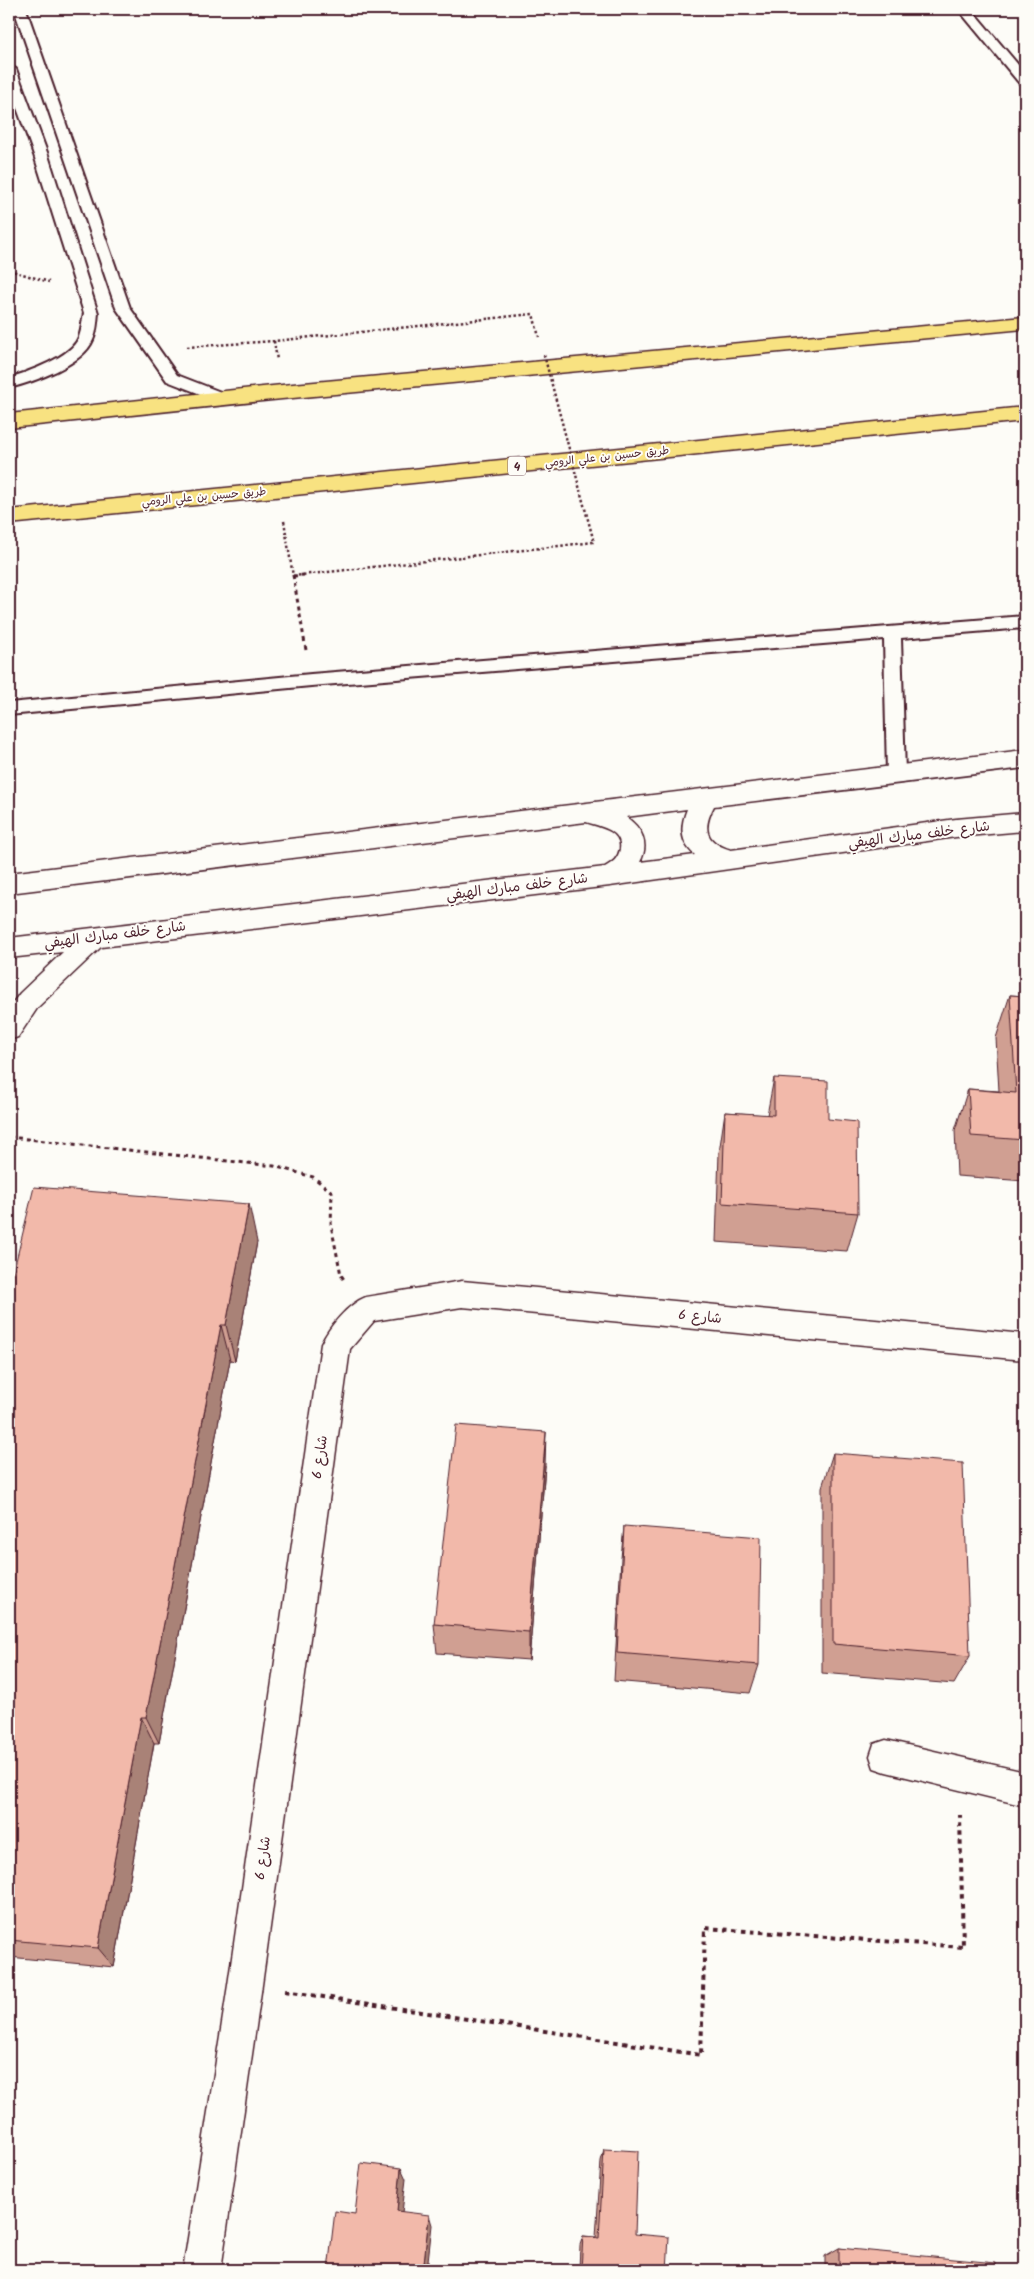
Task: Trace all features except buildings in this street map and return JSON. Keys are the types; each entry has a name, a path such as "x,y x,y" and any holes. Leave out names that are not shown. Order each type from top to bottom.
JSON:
{"highway":[{"path":"9,421 226,400 292,391 1024,323"},
{"name":"طريق حسين بن علي الرومي","path":"9,516 1025,414"},
{"path":"9,522 88,508"}],"street":[{"path":"9,883 1025,759"},
{"path":"705,798 696,814 692,829 699,844 714,855 734,860"},
{"path":"584,813 604,815 620,824 631,837 632,852 625,866 610,876"},
{"name":"شارع خلف مبارك الهيفي","path":"9,948 96,936 610,876 956,828 1025,822"},
{"path":"9,1029 29,1000 96,936"},
{"name":"شارع 6","path":"202,2270 245,1985 336,1344 366,1310 462,1294 1025,1347"},
{"path":"886,1756 1025,1789"}],"lane":[{"path":"20,9 123,308 172,378 226,400"},
{"path":"964,9 1025,81"},
{"path":"9,69 41,155 91,312 86,340 68,358 41,373 9,383"},
{"path":"9,709 311,680 1025,622"},
{"path":"892,633 896,774"}],"path":[{"path":"150,349 274,341 533,314"},
{"path":"293,576 594,542 544,355"},
{"path":"279,490 311,680"},
{"path":"9,1137 274,1166 313,1177 332,1192 331,1225 341,1275 366,1310"},
{"path":"245,1985 701,2055 705,1928 963,1947 959,1773"}]}
